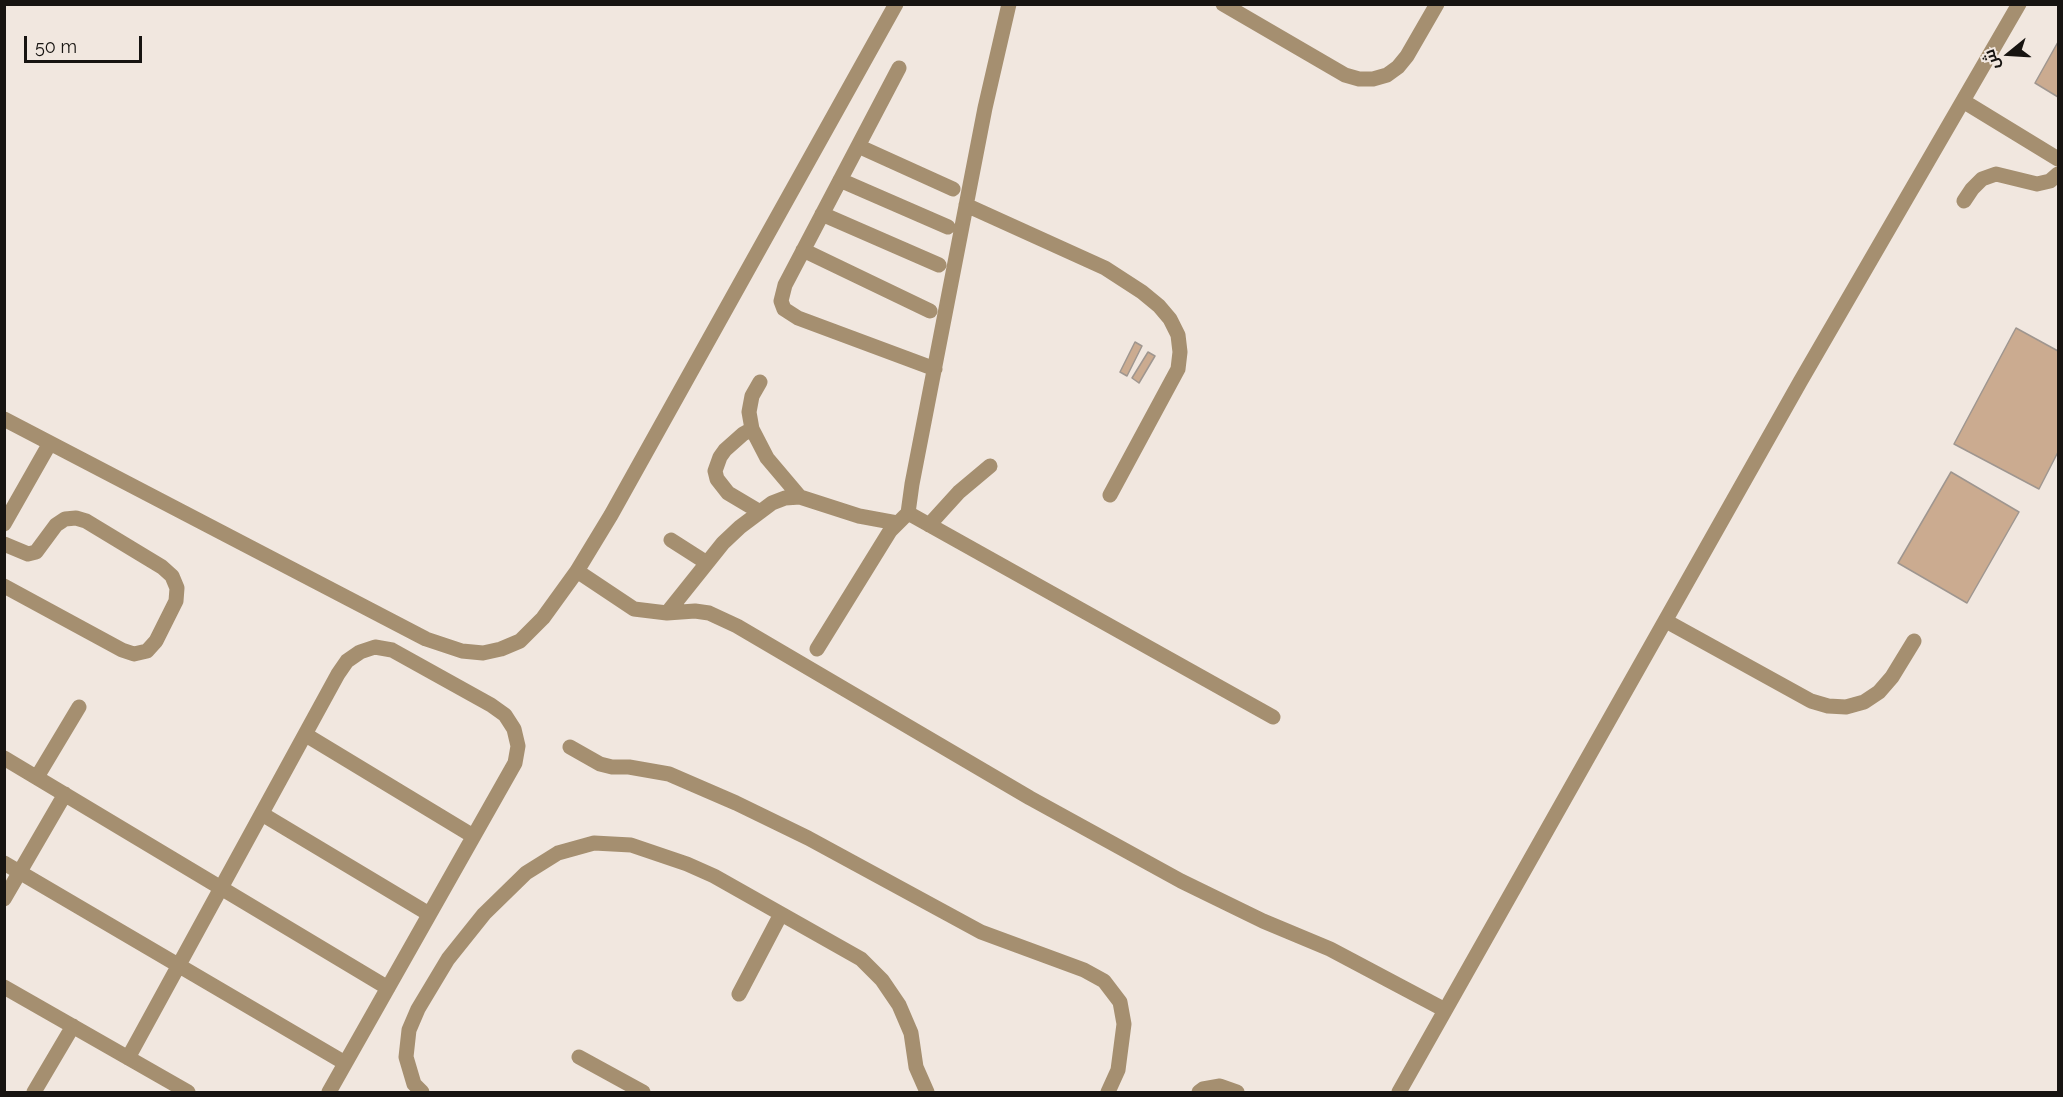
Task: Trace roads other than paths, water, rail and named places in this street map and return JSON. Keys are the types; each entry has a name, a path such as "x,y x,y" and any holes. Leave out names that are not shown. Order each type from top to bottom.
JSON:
{"lane":[{"path":"4,419 406,630 462,651 483,653 501,650 520,641 543,618 577,571 611,515 896,4"},
{"path":"817,649 890,531 903,518 985,108 1009,4"},
{"path":"1223,4 1346,75 1359,79 1380,77 1398,67 1407,56 1437,4"},
{"path":"1399,1092 1800,382 2019,4"},
{"path":"899,68 803,250 782,294 781,301 784,309 790,314 934,369"},
{"path":"1963,101 2058,159"},
{"path":"858,146 953,189"},
{"path":"1964,201 1982,179 1996,174 2037,184 2050,181 2058,174"},
{"path":"840,180 948,226"},
{"path":"966,205 1105,268 1150,299 1170,319 1178,335 1180,352 1178,369 1110,495"},
{"path":"822,214 939,265"},
{"path":"803,250 930,310"},
{"path":"760,382 752,396 750,412 752,429 767,458 800,497"},
{"path":"752,429 742,434 725,450 715,471 717,479 728,493 760,512"},
{"path":"4,524 50,443"},
{"path":"929,525 958,492 990,466"},
{"path":"667,613 723,543 772,503 786,498 800,497 860,516 903,518 929,525 1273,717"},
{"path":"4,544 28,554 36,552 56,525 65,519 76,518 86,521 162,567 172,576 177,588 176,601 156,641 147,651 134,654 122,650 4,586"},
{"path":"671,540 707,563"},
{"path":"577,571 634,609 667,613 682,610 709,613 737,626 1030,798 1180,881 1263,921 1329,949 1445,1010"},
{"path":"1666,621 1811,701 1828,706 1846,707 1864,702 1879,692 1892,677 1914,641"},
{"path":"129,1058 347,661 360,652 375,647 392,650 491,705 505,715 514,729 518,746 515,763 329,1092"},
{"path":"37,777 79,707"},
{"path":"306,735 473,836"},
{"path":"570,747 600,764 669,774 736,803 808,838 981,932 1084,970 1104,981 1120,1002 1124,1024 1118,1070 1108,1092"},
{"path":"4,758 388,988"},
{"path":"4,899 65,794"},
{"path":"262,814 429,915"},
{"path":"422,1092 414,1083 406,1057 409,1030 418,1009 448,959 484,914 526,873 558,853 594,843 631,845 696,868 861,959 882,980 899,1005 910,1034 916,1067 927,1092"},
{"path":"4,863 345,1063"},
{"path":"739,994 781,914"},
{"path":"4,987 188,1092"},
{"path":"34,1092 73,1026"},
{"path":"579,1057 644,1092"},
{"path":"1198,1092 1220,1086 1237,1092"}]}
